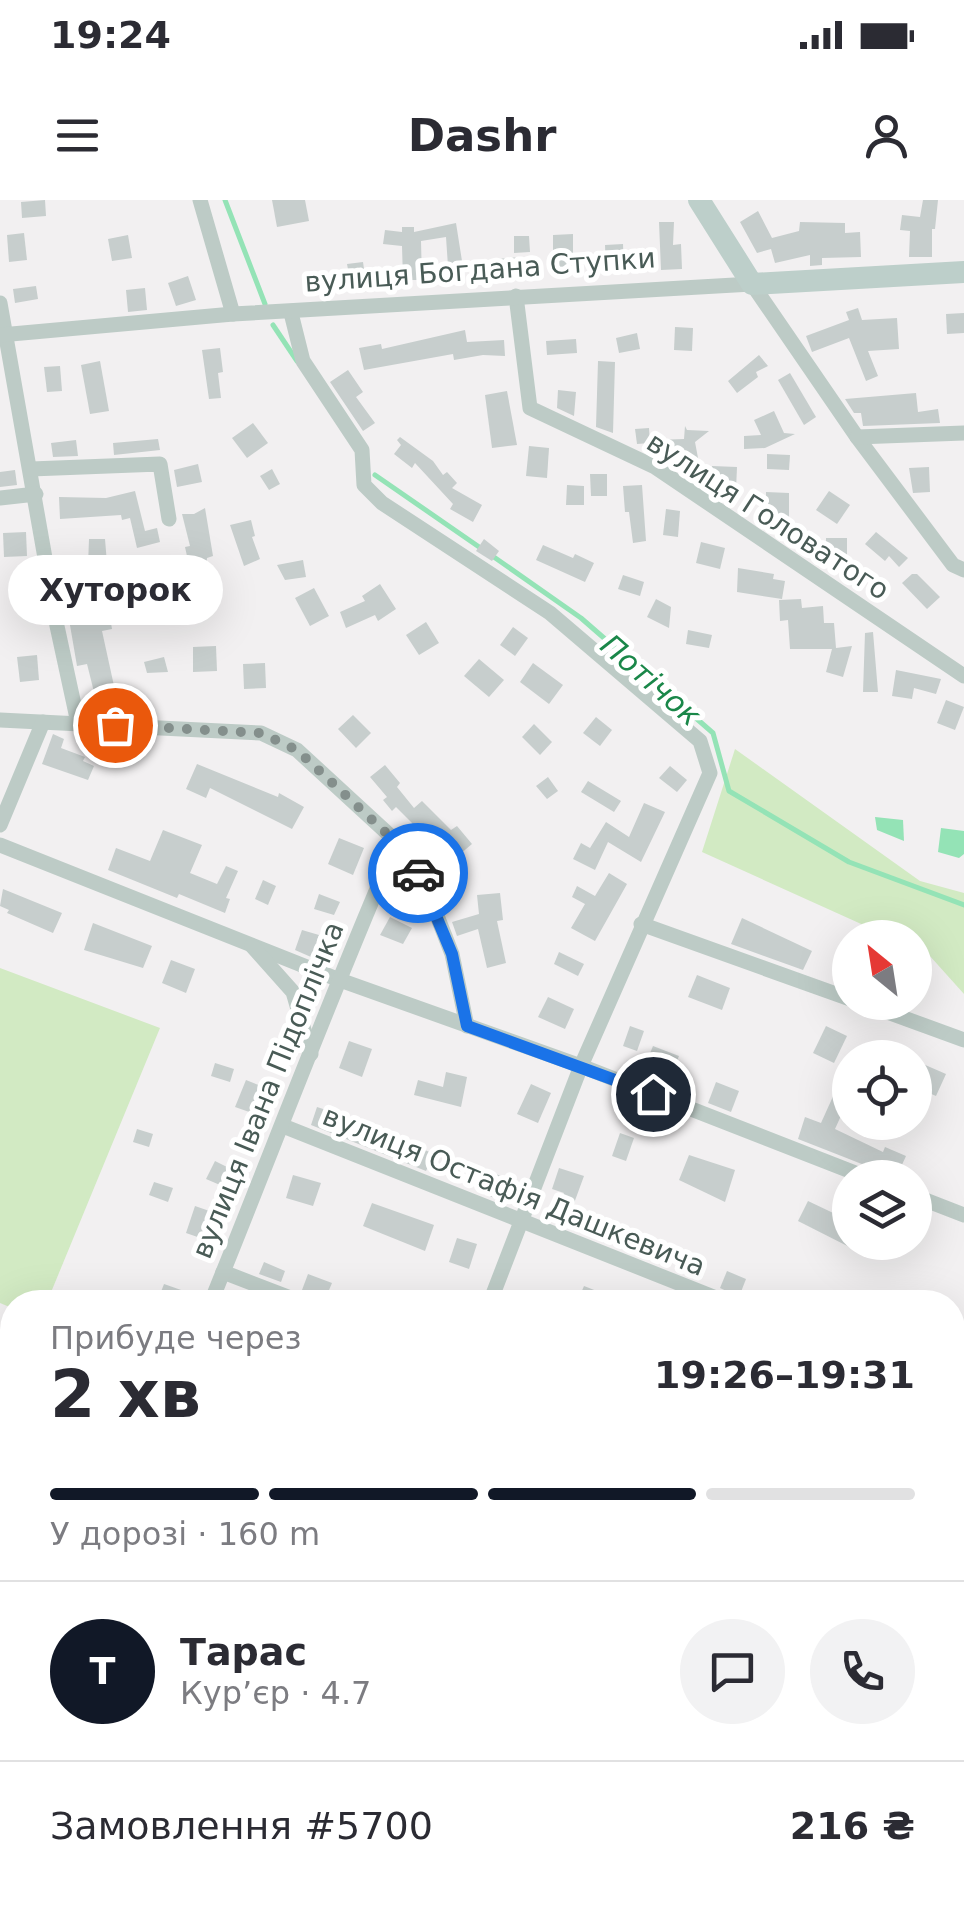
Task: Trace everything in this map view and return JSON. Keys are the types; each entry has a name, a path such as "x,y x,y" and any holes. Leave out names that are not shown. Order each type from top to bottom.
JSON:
{"street":[{"path":"200,200 234,314"},
{"path":"706,203 752,284 857,437 953,565 964,570"},
{"name":"вулиця Богдана Ступки","path":"4,335 234,314 964,272"},
{"name":"вулиця Головатого","path":"516,296 530,408 655,467 964,676"},
{"path":"0,303 78,723"},
{"path":"291,312 303,361 362,450 364,486 382,503 550,612 700,740 710,773 581,1066 495,1290"},
{"path":"857,437 964,433"},
{"path":"32,469 160,464 169,519"},
{"path":"0,498 36,494"},
{"path":"0,720 261,733 297,750 396,842 423,880 452,954 467,1026"},
{"path":"0,825 43,722"},
{"name":"вулиця Івана Підоплічка","path":"216,1290 396,842"},
{"path":"0,846 338,979 581,1066 832,1164"},
{"path":"641,924 832,993"},
{"path":"249,943 293,992 312,1054"},
{"path":"909,1020 964,1040"},
{"name":"вулиця Остафія Дашкевича","path":"283,1126 695,1290"},
{"path":"932,1202 964,1214"},
{"path":"223,1272 270,1290"}],"shaded area":[{"path":"735,749 920,881 964,893 964,994 932,958 932,920 852,920 702,852"},
{"path":"875,817 903,820 904,841 877,830"},
{"path":"941,828 964,831 964,854 959,858 938,852"},
{"path":"0,968 160,1028 52,1290 0,1290"}],"building":[{"path":"45,200 46,216 22,218 21,202"},
{"path":"272,200 305,200 309,221 277,227"},
{"path":"923,200 938,200 932,257 909,257 910,231 900,230 902,215 920,217"},
{"path":"758,211 772,238 799,231 800,222 845,223 845,233 860,232 861,257 822,258 822,265 810,266 810,255 775,263 771,249 757,253 740,222"},
{"path":"659,222 674,222 673,245 681,244 682,269 661,270"},
{"path":"456,223 465,280 449,281 446,237 421,241 422,280 403,280 402,246 383,244 385,230 402,232 402,227 414,227 414,232"},
{"path":"24,233 27,260 9,262 7,235"},
{"path":"573,234 573,272 553,272 553,235"},
{"path":"128,235 132,258 112,261 108,239"},
{"path":"514,236 529,236 530,252 514,253"},
{"path":"623,244 624,272 606,273 605,245"},
{"path":"522,257 523,274 497,276 496,259"},
{"path":"363,262 366,283 351,285 347,264"},
{"path":"188,276 196,300 176,306 168,283"},
{"path":"36,286 38,299 15,303 13,289"},
{"path":"145,288 147,310 128,312 126,290"},
{"path":"858,308 862,320 897,318 899,349 868,351 878,376 866,381 849,338 812,352 806,336 849,320 846,312"},
{"path":"964,313 964,333 947,334 946,314"},
{"path":"675,327 693,328 692,351 674,350"},
{"path":"465,330 467,342 504,340 505,356 454,360 453,354 364,370 359,348 381,344 382,349"},
{"path":"637,333 640,349 619,353 616,338"},
{"path":"576,339 577,353 547,355 546,341"},
{"path":"220,348 221,398 209,399 202,350"},
{"path":"759,355 768,366 756,372 758,377 737,393 728,381"},
{"path":"100,361 109,411 90,414 81,365"},
{"path":"598,361 615,362 613,433 596,427"},
{"path":"60,366 62,391 47,392 44,367"},
{"path":"348,370 363,392 356,397 375,423 363,431 330,382"},
{"path":"790,373 816,417 804,425 778,380"},
{"path":"558,390 576,392 574,416 557,408"},
{"path":"507,391 517,445 492,448 485,395"},
{"path":"916,393 918,412 938,409 940,423 863,426 861,413 854,413 845,399"},
{"path":"774,411 784,433 795,434 765,448 744,449 744,436 761,435 754,420"},
{"path":"253,423 268,443 247,458 232,438"},
{"path":"685,426 687,430 709,431 695,442 698,458 673,456 673,460 665,460 657,455 656,440 684,439"},
{"path":"649,428 650,443 637,444 635,429"},
{"path":"400,437 433,461 443,475 447,472 457,483 452,488 482,505 473,522 450,509 453,504 415,463 412,468 394,454 401,445 397,440"},
{"path":"158,439 160,450 114,455 113,443"},
{"path":"76,440 78,456 53,457 51,443"},
{"path":"529,446 549,448 547,478 526,476"},
{"path":"767,454 790,455 789,470 767,469"},
{"path":"198,464 202,482 177,487 174,470"},
{"path":"712,466 737,467 736,490 710,488"},
{"path":"929,467 930,492 913,493 909,468"},
{"path":"272,469 280,484 269,490 260,476"},
{"path":"15,470 17,485 0,487 0,472"},
{"path":"590,474 607,474 607,496 591,496"},
{"path":"567,485 584,486 584,505 566,505"},
{"path":"642,485 646,541 633,543 623,486"},
{"path":"135,491 145,531 157,528 160,542 137,548 130,518 122,520 121,515 60,519 59,497 106,498"},
{"path":"829,491 850,505 837,524 816,510"},
{"path":"766,492 789,493 789,531 766,528"},
{"path":"205,508 213,556 207,558 204,587 190,585 185,547 190,546 182,514 194,514"},
{"path":"666,509 680,511 678,537 663,535"},
{"path":"251,520 260,559 244,566 230,525"},
{"path":"26,532 27,556 4,557 3,533"},
{"path":"876,532 908,558 899,567 889,556 885,561 865,544"},
{"path":"826,538 847,538 847,564 826,564"},
{"path":"89,539 105,539 109,588 105,589 112,629 102,631 116,695 96,700 87,664 77,666 65,596 87,592"},
{"path":"484,539 499,551 492,561 476,551"},
{"path":"701,542 725,548 720,569 696,563"},
{"path":"543,545 594,563 585,582 536,560"},
{"path":"303,560 306,577 285,580 277,565"},
{"path":"738,568 774,574 773,579 785,581 782,599 737,592"},
{"path":"851,568 864,569 863,589 850,585"},
{"path":"917,574 940,597 927,609 902,583"},
{"path":"623,575 644,582 640,596 618,589"},
{"path":"380,584 396,609 378,621 375,615 346,628 340,612 365,601 362,596"},
{"path":"314,588 329,616 310,626 295,598"},
{"path":"656,599 671,607 669,628 647,617"},
{"path":"801,599 802,608 823,606 824,623 834,623 836,648 852,646 843,677 826,672 832,649 790,649 788,620 780,621 779,600"},
{"path":"426,622 439,643 419,655 406,635"},
{"path":"513,627 528,638 515,656 500,645"},
{"path":"688,630 712,635 709,648 686,644"},
{"path":"873,632 878,692 863,692 865,633"},
{"path":"216,646 217,671 193,672 193,647"},
{"path":"37,655 39,680 20,682 17,657"},
{"path":"164,657 168,672 147,673 144,662"},
{"path":"479,659 504,680 489,697 464,676"},
{"path":"265,663 266,688 244,689 243,664"},
{"path":"533,663 563,685 549,704 520,682"},
{"path":"896,670 941,679 936,694 914,688 912,699 892,696"},
{"path":"946,700 964,707 955,730 937,723"},
{"path":"353,715 371,733 356,748 338,729"},
{"path":"596,717 612,730 600,746 583,733"},
{"path":"534,724 552,742 540,755 522,737"},
{"path":"53,734 64,739 61,748 85,757 83,761 94,766 88,780 42,764"},
{"path":"114,744 127,747 123,765 110,762"},
{"path":"197,764 278,797 279,793 304,807 292,829 210,788 206,798 186,789"},
{"path":"385,765 414,808 422,801 451,830 457,826 472,844 453,860 433,836 429,840 396,807 392,811 383,800 387,797 370,777"},
{"path":"670,766 687,780 677,792 659,778"},
{"path":"548,777 558,791 547,799 536,786"},
{"path":"588,781 621,801 614,812 581,792"},
{"path":"644,803 665,812 641,862 608,842 595,870 573,859 581,843 590,848 606,822 629,837"},
{"path":"163,830 202,845 190,873 217,884 226,866 238,871 226,898 230,899 225,913 108,870 116,848 150,861"},
{"path":"339,838 364,848 353,875 328,864"},
{"path":"609,873 627,884 595,941 571,928 585,904 572,897 577,886 595,896"},
{"path":"263,880 276,886 268,905 255,899"},
{"path":"3,889 62,913 53,933 7,913 9,910 0,906"},
{"path":"500,893 503,920 497,921 506,963 487,968 478,929 457,936 452,922 479,914 477,895"},
{"path":"319,894 340,902 334,915 314,909"},
{"path":"390,917 412,928 403,944 380,935"},
{"path":"742,918 812,951 803,970 731,944"},
{"path":"93,923 152,946 143,968 84,950"},
{"path":"302,930 319,935 311,957 295,950"},
{"path":"559,952 584,964 578,976 554,964"},
{"path":"171,960 195,969 186,993 162,983"},
{"path":"697,975 730,988 722,1010 688,997"},
{"path":"548,997 574,1009 565,1029 538,1017"},
{"path":"630,1026 644,1031 637,1051 623,1046"},
{"path":"826,1026 847,1036 845,1040 832,1040 832,1062 813,1053"},
{"path":"349,1041 372,1049 362,1077 339,1068"},
{"path":"653,1046 679,1056 668,1083 642,1073"},
{"path":"215,1063 234,1069 230,1082 211,1076"},
{"path":"932,1068 946,1074 936,1096 932,1094"},
{"path":"446,1072 467,1077 461,1107 414,1095 418,1080 443,1087"},
{"path":"246,1080 266,1088 255,1114 235,1107"},
{"path":"716,1082 739,1091 731,1112 708,1103"},
{"path":"531,1084 551,1093 538,1123 517,1114"},
{"path":"832,1099 832,1140 858,1140 883,1152 885,1147 906,1156 904,1160 852,1160 798,1139 805,1117 821,1123"},
{"path":"317,1107 360,1121 434,1154 426,1171 311,1125"},
{"path":"137,1129 153,1134 149,1147 133,1142"},
{"path":"620,1133 634,1138 626,1161 612,1156"},
{"path":"689,1155 735,1170 725,1202 679,1180"},
{"path":"215,1161 235,1171 227,1188 206,1179"},
{"path":"559,1168 584,1176 573,1206 591,1213 583,1233 553,1221 564,1193 552,1189"},
{"path":"485,1170 509,1179 502,1201 477,1191"},
{"path":"293,1175 321,1183 313,1206 286,1198"},
{"path":"154,1182 173,1188 168,1202 149,1195"},
{"path":"808,1201 832,1212 832,1238 798,1221"},
{"path":"372,1203 434,1225 425,1251 363,1226"},
{"path":"195,1206 221,1215 212,1242 186,1233"},
{"path":"457,1238 477,1244 469,1269 449,1262"},
{"path":"652,1243 676,1251 669,1267 646,1258"},
{"path":"264,1262 285,1271 281,1282 259,1274"},
{"path":"727,1271 746,1279 742,1290 720,1288"},
{"path":"308,1274 332,1283 329,1290 302,1290"}],"waterway":[{"name":"Потічок","path":"225,200 265,304"},
{"name":"Потічок","path":"273,325 297,361"},
{"name":"Потічок","path":"375,475 482,549"},
{"name":"Потічок","path":"491,555 581,618 713,733 729,791 849,862 964,905"}],"way so far":[{"path":"115,725 261,733 297,750 396,842 418,873"}],"place":[{"name":"Хуторок","path":"115,725"}],"route":[{"path":"418,873 452,954 467,1026 653,1094"}]}
